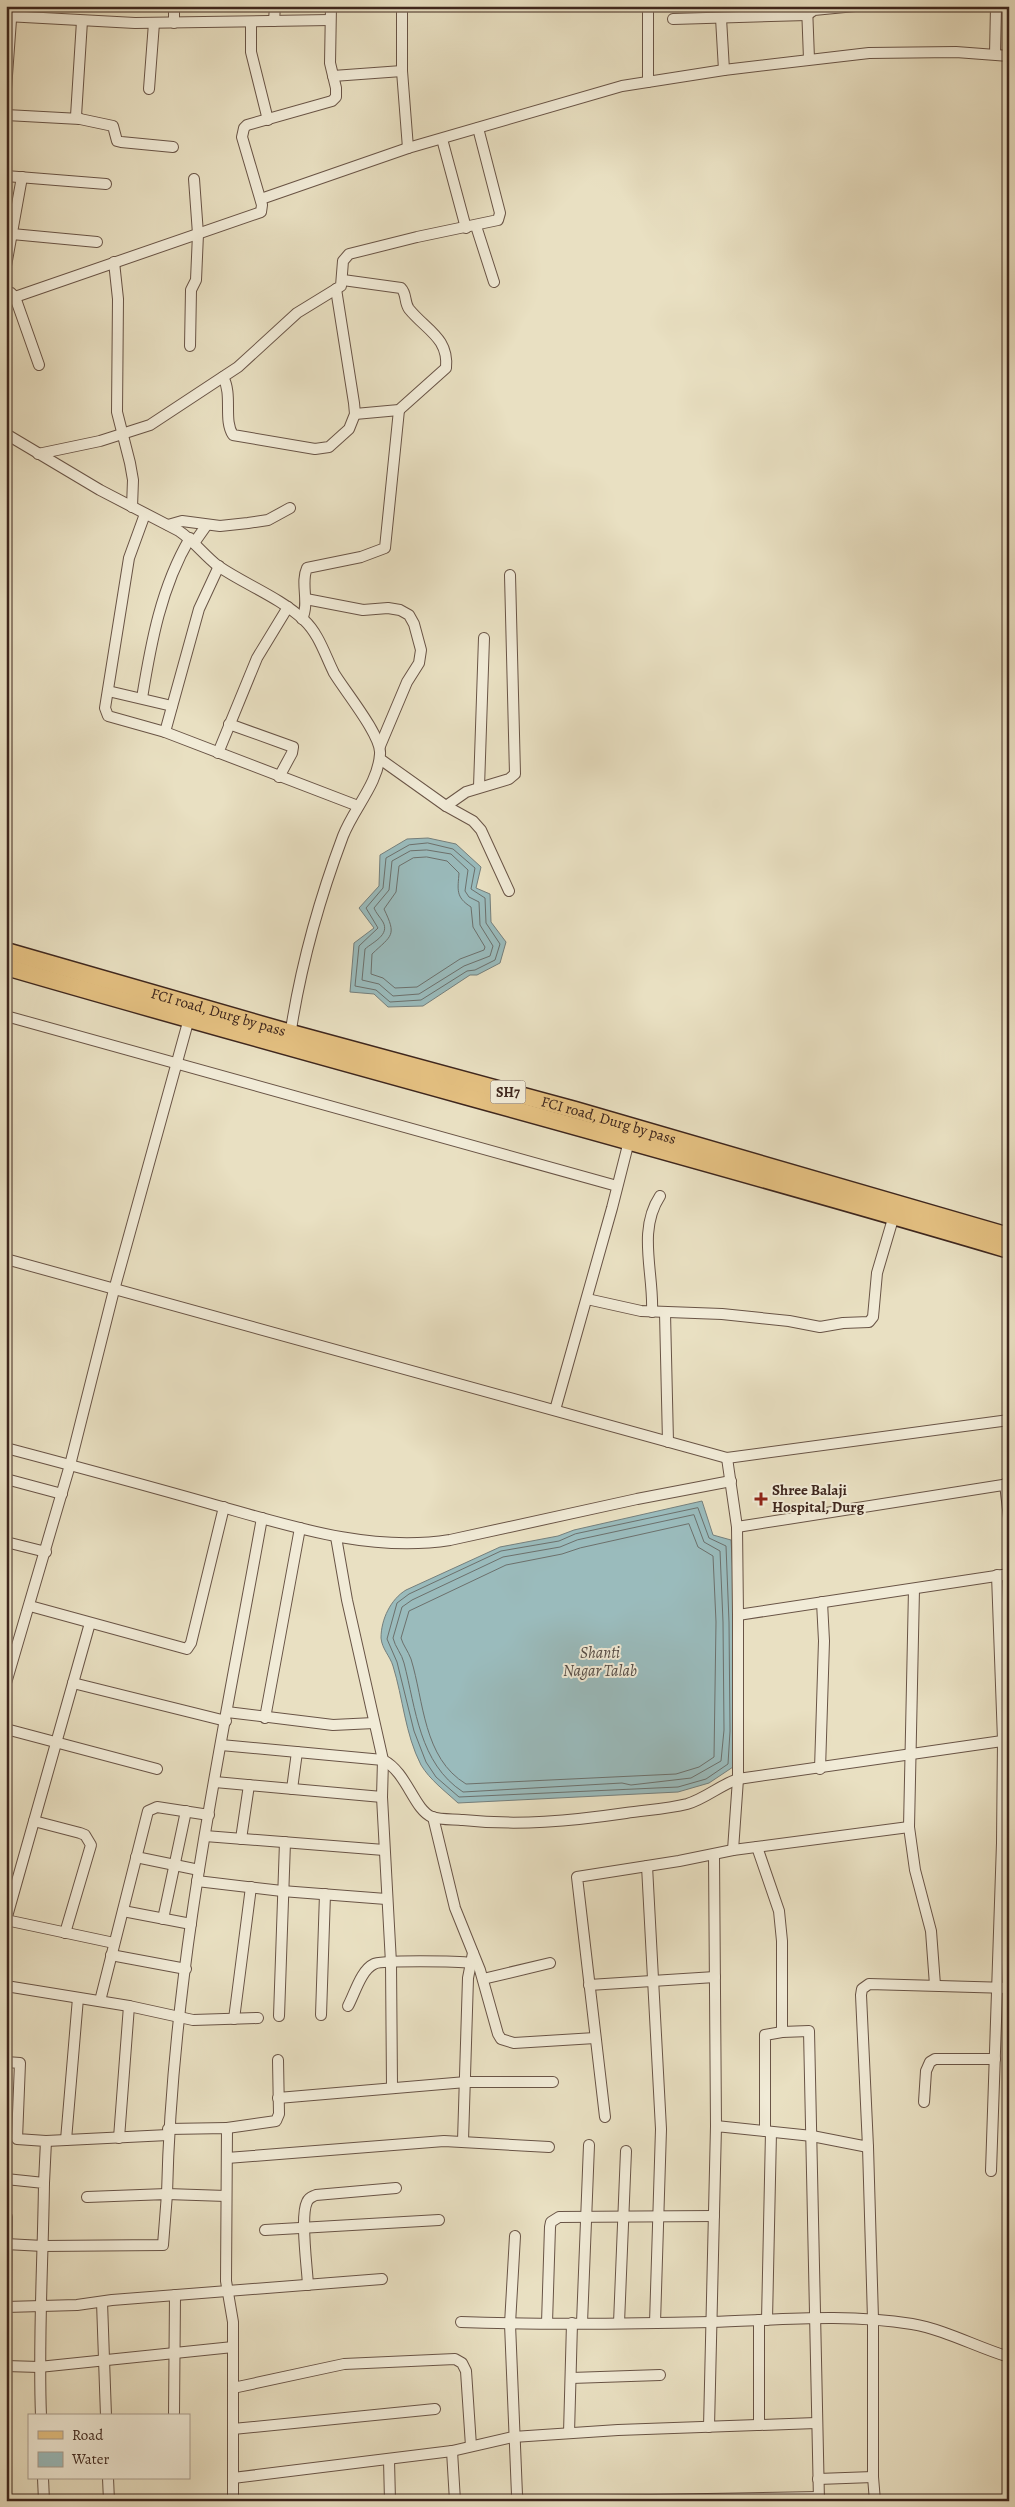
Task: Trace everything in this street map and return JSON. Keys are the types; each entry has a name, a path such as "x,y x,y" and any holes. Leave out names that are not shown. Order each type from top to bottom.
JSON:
{"main road":[{"name":"FCI road, Durg by pass","path":"6,951 190,1012"},
{"name":"FCI road, Durg by pass","path":"6,966 190,1012 290,1040 629,1141 895,1211 1009,1236"},
{"name":"FCI road, Durg by pass","path":"290,1040 575,1110 895,1211 1009,1250"}],"street":[{"path":"174,6 174,23"},
{"path":"274,21 275,6"},
{"path":"39,365 10,295 261,212 261,199 242,138 244,128 247,125 332,101 337,93 330,63 331,6"},
{"path":"402,6 402,71 408,148"},
{"path":"648,6 648,82"},
{"path":"673,19 721,18 855,6"},
{"path":"995,54 996,6"},
{"path":"807,10 809,59"},
{"path":"6,89 10,13 82,21 154,23 330,20"},
{"path":"721,18 724,70"},
{"path":"80,119 76,111 82,21"},
{"path":"250,22 251,52 268,120"},
{"path":"149,89 154,23"},
{"path":"261,199 408,148 622,86 809,59 910,52 1009,56"},
{"path":"333,76 402,71"},
{"path":"6,115 80,119 113,126 117,141 173,147"},
{"path":"222,377 228,388 231,431 237,437 292,447 323,449 335,443 349,429 355,414 339,285 343,261 349,254 417,237 495,223 500,217 478,128"},
{"path":"442,139 471,227 494,282"},
{"path":"6,176 106,184"},
{"path":"6,266 22,177"},
{"path":"190,346 191,290 196,280 198,234 194,179"},
{"path":"12,234 97,242"},
{"path":"114,262 118,298 116,412 133,480 132,507"},
{"path":"38,454 122,435 150,425 238,367 297,313 339,285 396,285 404,291 409,308 437,335 444,347 446,368 399,410 355,414"},
{"path":"302,619 306,599 305,577 308,568 361,557 385,548 399,410"},
{"path":"6,434 132,507 168,525 192,541 219,566 288,607 302,619 316,636 334,673 380,746"},
{"path":"168,525 182,521 206,526 268,520 290,508"},
{"path":"145,514 128,558 105,708 108,716 165,732 358,806"},
{"path":"142,698 161,606 175,566 192,541 206,526"},
{"path":"165,732 199,609 219,566"},
{"path":"446,806 479,787 513,778 516,770 510,575"},
{"path":"290,1040 320,905 344,835 358,806 369,789 380,759 380,746 407,682 419,663 421,650 414,624 409,615 400,610 388,608 363,610 306,599"},
{"path":"218,753 257,658 288,607"},
{"path":"479,787 484,638"},
{"path":"108,691 172,706"},
{"path":"229,724 293,748 279,777"},
{"path":"380,759 446,806 473,821 481,830 509,891"},
{"path":"6,1683 70,1465 114,1290 190,1012"},
{"path":"6,1016 618,1186"},
{"path":"555,1410 629,1141"},
{"path":"652,1312 653,1292 648,1225 654,1206 660,1196"},
{"path":"587,1299 652,1312 722,1314 789,1321 820,1327 843,1322 869,1322 873,1317 877,1274 895,1211"},
{"path":"6,1260 727,1458 1009,1420"},
{"path":"664,1313 668,1442"},
{"path":"6,1448 336,1537 423,1544 730,1481"},
{"path":"727,1458 737,1527 738,1779 733,1850"},
{"path":"6,1479 62,1494"},
{"path":"737,1527 1007,1484 1009,1518"},
{"path":"30,1606 187,1649 191,1643 224,1507"},
{"path":"7,2244 43,2246 163,2245 167,2194 168,2132 191,1924 198,1875 262,1518"},
{"path":"266,1718 300,1528"},
{"path":"336,1537 347,1600 383,1760 384,1850 391,1963 392,2086"},
{"path":"6,1542 46,1552"},
{"path":"738,1615 1009,1574"},
{"path":"991,2171 996,1988 1004,1915 1006,1843 1006,1740 997,1575"},
{"path":"914,1589 909,1827 915,1870 931,1931 935,1985"},
{"path":"820,1769 824,1641 822,1602"},
{"path":"90,1623 6,1920 114,1943"},
{"path":"73,1683 226,1717 266,1718 333,1725 374,1723"},
{"path":"6,1730 157,1770"},
{"path":"222,1745 383,1760 397,1770 425,1812 433,1817 484,1822 566,1821 687,1804 698,1800 725,1783 738,1779 820,1769 910,1753 1006,1740"},
{"path":"292,1789 297,1752"},
{"path":"215,1782 382,1797"},
{"path":"241,1839 249,1785"},
{"path":"100,2002 148,1811 157,1807 209,1815"},
{"path":"163,1919 186,1812"},
{"path":"433,1817 455,1908 472,1958 483,1979 501,2039 514,2043 595,2038"},
{"path":"34,1821 85,1835 91,1845 66,1933"},
{"path":"605,2117 577,1877 714,1855 733,1850 909,1827"},
{"path":"205,1836 384,1850"},
{"path":"279,2016 285,1842"},
{"path":"757,1847 779,1910 782,1941 782,2032"},
{"path":"709,2427 716,2126 714,1855"},
{"path":"136,1857 175,1865 198,1875 251,1888 386,1899"},
{"path":"647,1866 661,2129 655,2323"},
{"path":"234,2019 251,1888"},
{"path":"321,2015 325,1894"},
{"path":"123,1911 191,1924"},
{"path":"111,1955 186,1969"},
{"path":"348,2006 364,1973 376,1962 452,1961 472,1958"},
{"path":"463,2141 467,1985 472,1958"},
{"path":"483,1979 550,1963"},
{"path":"589,1985 715,1977"},
{"path":"875,2501 873,2477 874,2319 862,1989 869,1984 1009,1988"},
{"path":"6,1986 129,2006 193,2020 258,2018"},
{"path":"66,2140 78,1998"},
{"path":"118,2138 129,2006"},
{"path":"594,2501 819,2499 809,2031 765,2035 768,2131 759,2425"},
{"path":"924,2102 926,2072 930,2062 936,2059 995,2059"},
{"path":"6,2062 20,2063 17,2140 46,2141 118,2138 226,2128 276,2121 279,2114 278,2060"},
{"path":"278,2098 392,2086 466,2082 553,2082"},
{"path":"716,2126 812,2136 868,2147"},
{"path":"226,2128 228,2291 233,2347 234,2501"},
{"path":"41,2414 39,2367 46,2141"},
{"path":"226,2158 444,2141 549,2147"},
{"path":"569,2433 571,2378 586,2218 589,2145"},
{"path":"619,2323 626,2151"},
{"path":"6,2179 44,2184"},
{"path":"308,2285 305,2228 306,2203 309,2198 316,2195 396,2188"},
{"path":"87,2197 167,2194 226,2196"},
{"path":"547,2323 551,2222 559,2217 714,2216"},
{"path":"7,2217 6,2307 41,2307 382,2279"},
{"path":"265,2230 439,2220"},
{"path":"516,2236 510,2324 513,2437 519,2501"},
{"path":"174,2413 173,2353 175,2295"},
{"path":"102,2302 106,2414"},
{"path":"461,2322 510,2324 655,2323 815,2318 874,2319 940,2330 1009,2357"},
{"path":"6,2366 39,2367 104,2362 233,2347"},
{"path":"233,2388 344,2364 455,2359 462,2363 466,2371 471,2446"},
{"path":"571,2378 660,2375"},
{"path":"233,2429 434,2409"},
{"path":"233,2478 452,2451 513,2437 816,2423"},
{"path":"452,2451 455,2501"},
{"path":"389,2460 390,2501"},
{"path":"818,2479 873,2477"},
{"path":"43,2480 44,2501"},
{"path":"108,2480 109,2501"}],"water":[{"path":"428,838 456,844 481,867 476,888 490,894 491,922 506,942 500,963 477,975 470,975 423,1006 388,1007 374,994 350,992 354,943 374,928 359,908 379,886 380,855 407,839"},
{"name":"Shanti Nagar Talab","path":"702,1501 713,1535 731,1540 734,1591 733,1767 709,1783 678,1792 458,1803 429,1776 421,1765 411,1741 393,1666 381,1638 385,1617 391,1604 406,1590 500,1547 558,1536 574,1530"}],"place":[{"name":"Shree Balaji Hospital, Durg","path":"761,1499"}]}
